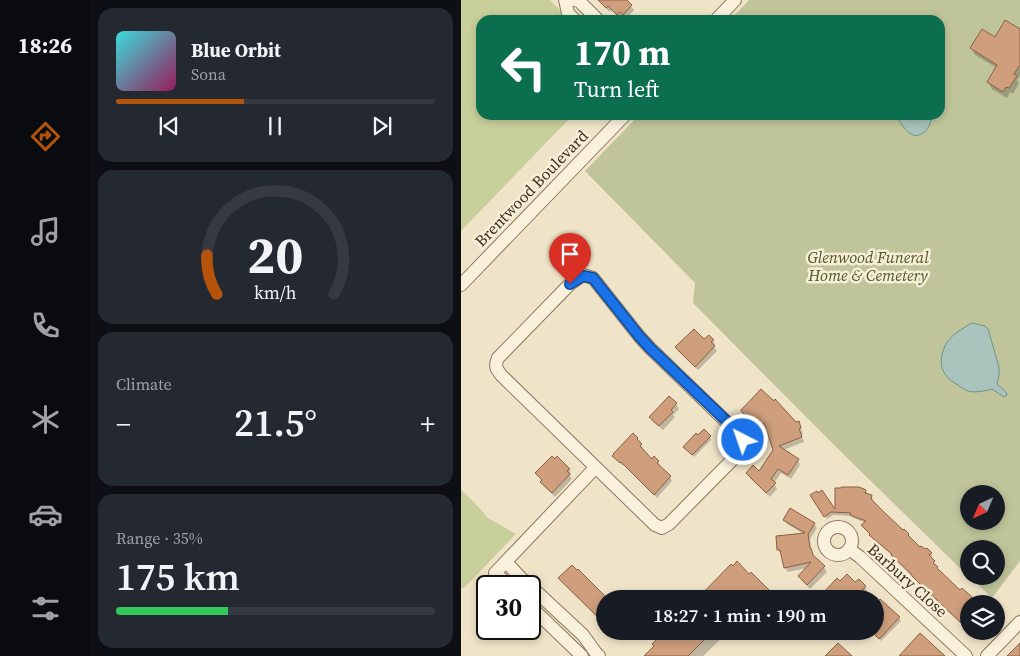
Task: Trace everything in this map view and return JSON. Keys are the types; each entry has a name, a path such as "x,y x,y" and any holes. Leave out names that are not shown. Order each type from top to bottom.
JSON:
{"street":[{"path":"565,0 570,15"},
{"path":"574,0 579,2 593,15"},
{"path":"721,15 735,0"},
{"name":"Brentwood Boulevard","path":"461,285 620,120"},
{"path":"583,276 593,278 650,348 738,432 743,440 743,447 738,454 669,524 662,528 655,525 595,468 502,376 495,363 570,284 583,276"},
{"path":"497,575 495,573 505,562 595,468"},
{"name":"Barbury Close","path":"849,549 860,557 966,656"},
{"path":"505,562 583,635 599,656"},
{"path":"541,617 582,656"},
{"path":"987,656 1020,622"}],"green space":[{"path":"461,0 550,0 565,15 476,15 476,120 568,120 461,231"},
{"name":"Glenwood Funeral Home & Cemetery","path":"749,0 1020,0 1020,561 1005,581 1005,540 960,540 960,568 693,303 695,283 585,171 634,120 945,120 945,15 735,15"},
{"path":"461,490 488,518 516,534 464,588 461,588"},
{"name":"Glenwood Funeral Home & Cemetery","path":"978,585 1002,585 994,595 989,595"}],"water":[{"path":"899,120 931,120 927,129 919,135 911,134"},
{"path":"972,323 985,326 988,329 999,367 997,384 1006,392 1007,395 1004,397 992,389 977,392 967,391 945,374 941,358 947,342"}],"building":[{"path":"598,0 627,0 632,5 623,15 620,12 617,15"},
{"path":"1005,20 1020,29 1020,65 1014,74 1017,76 1009,88 1006,87 1003,92 987,82 997,65 970,48 982,29 995,37"},
{"path":"694,329 704,339 709,335 714,340 711,342 715,346 695,367 675,347"},
{"path":"761,389 774,401 775,399 796,422 799,421 802,437 779,446 799,459 788,475 778,469 771,479 776,483 766,493 746,473 753,465 759,471 773,450 764,423 760,427 741,411"},
{"path":"669,396 677,403 671,410 673,412 659,426 649,417"},
{"path":"704,429 711,436 692,455 683,447 696,433 698,435"},
{"path":"633,433 642,444 640,446 652,459 654,456 659,461 657,463 671,476 654,495 621,462 612,456"},
{"path":"552,456 555,459 557,456 570,469 567,471 570,474 552,493 540,482 542,480 535,473"},
{"path":"859,487 866,490 865,493 872,495 871,499 904,529 920,547 927,548 932,553 929,555 935,561 933,563 937,568 960,590 962,588 970,595 960,595 960,622 892,554 869,535 861,525 866,521 850,515 851,513 831,512 824,517 810,495 822,490 835,509 835,488"},
{"path":"790,508 815,523 808,534 810,548 813,555 825,566 807,585 798,576 811,562 784,568 780,550 777,550 776,536 805,533 783,520"},
{"path":"737,561 749,574 751,572 769,590 706,590 731,564 733,566"},
{"path":"572,565 578,569 599,590 596,590 596,615 558,578"},
{"path":"847,574 855,582 859,579 866,586 863,590 826,590 837,578 840,581"},
{"path":"884,603 900,617 884,634"},
{"path":"920,633 945,656 899,656"},
{"path":"656,640 704,640 688,656 644,656 654,646 652,644"},
{"path":"838,643 852,656 825,656"},
{"path":"1020,643 1020,656 1007,656"}],"route":[{"path":"570,284 583,276 593,278 650,348 738,432 743,440"}]}
